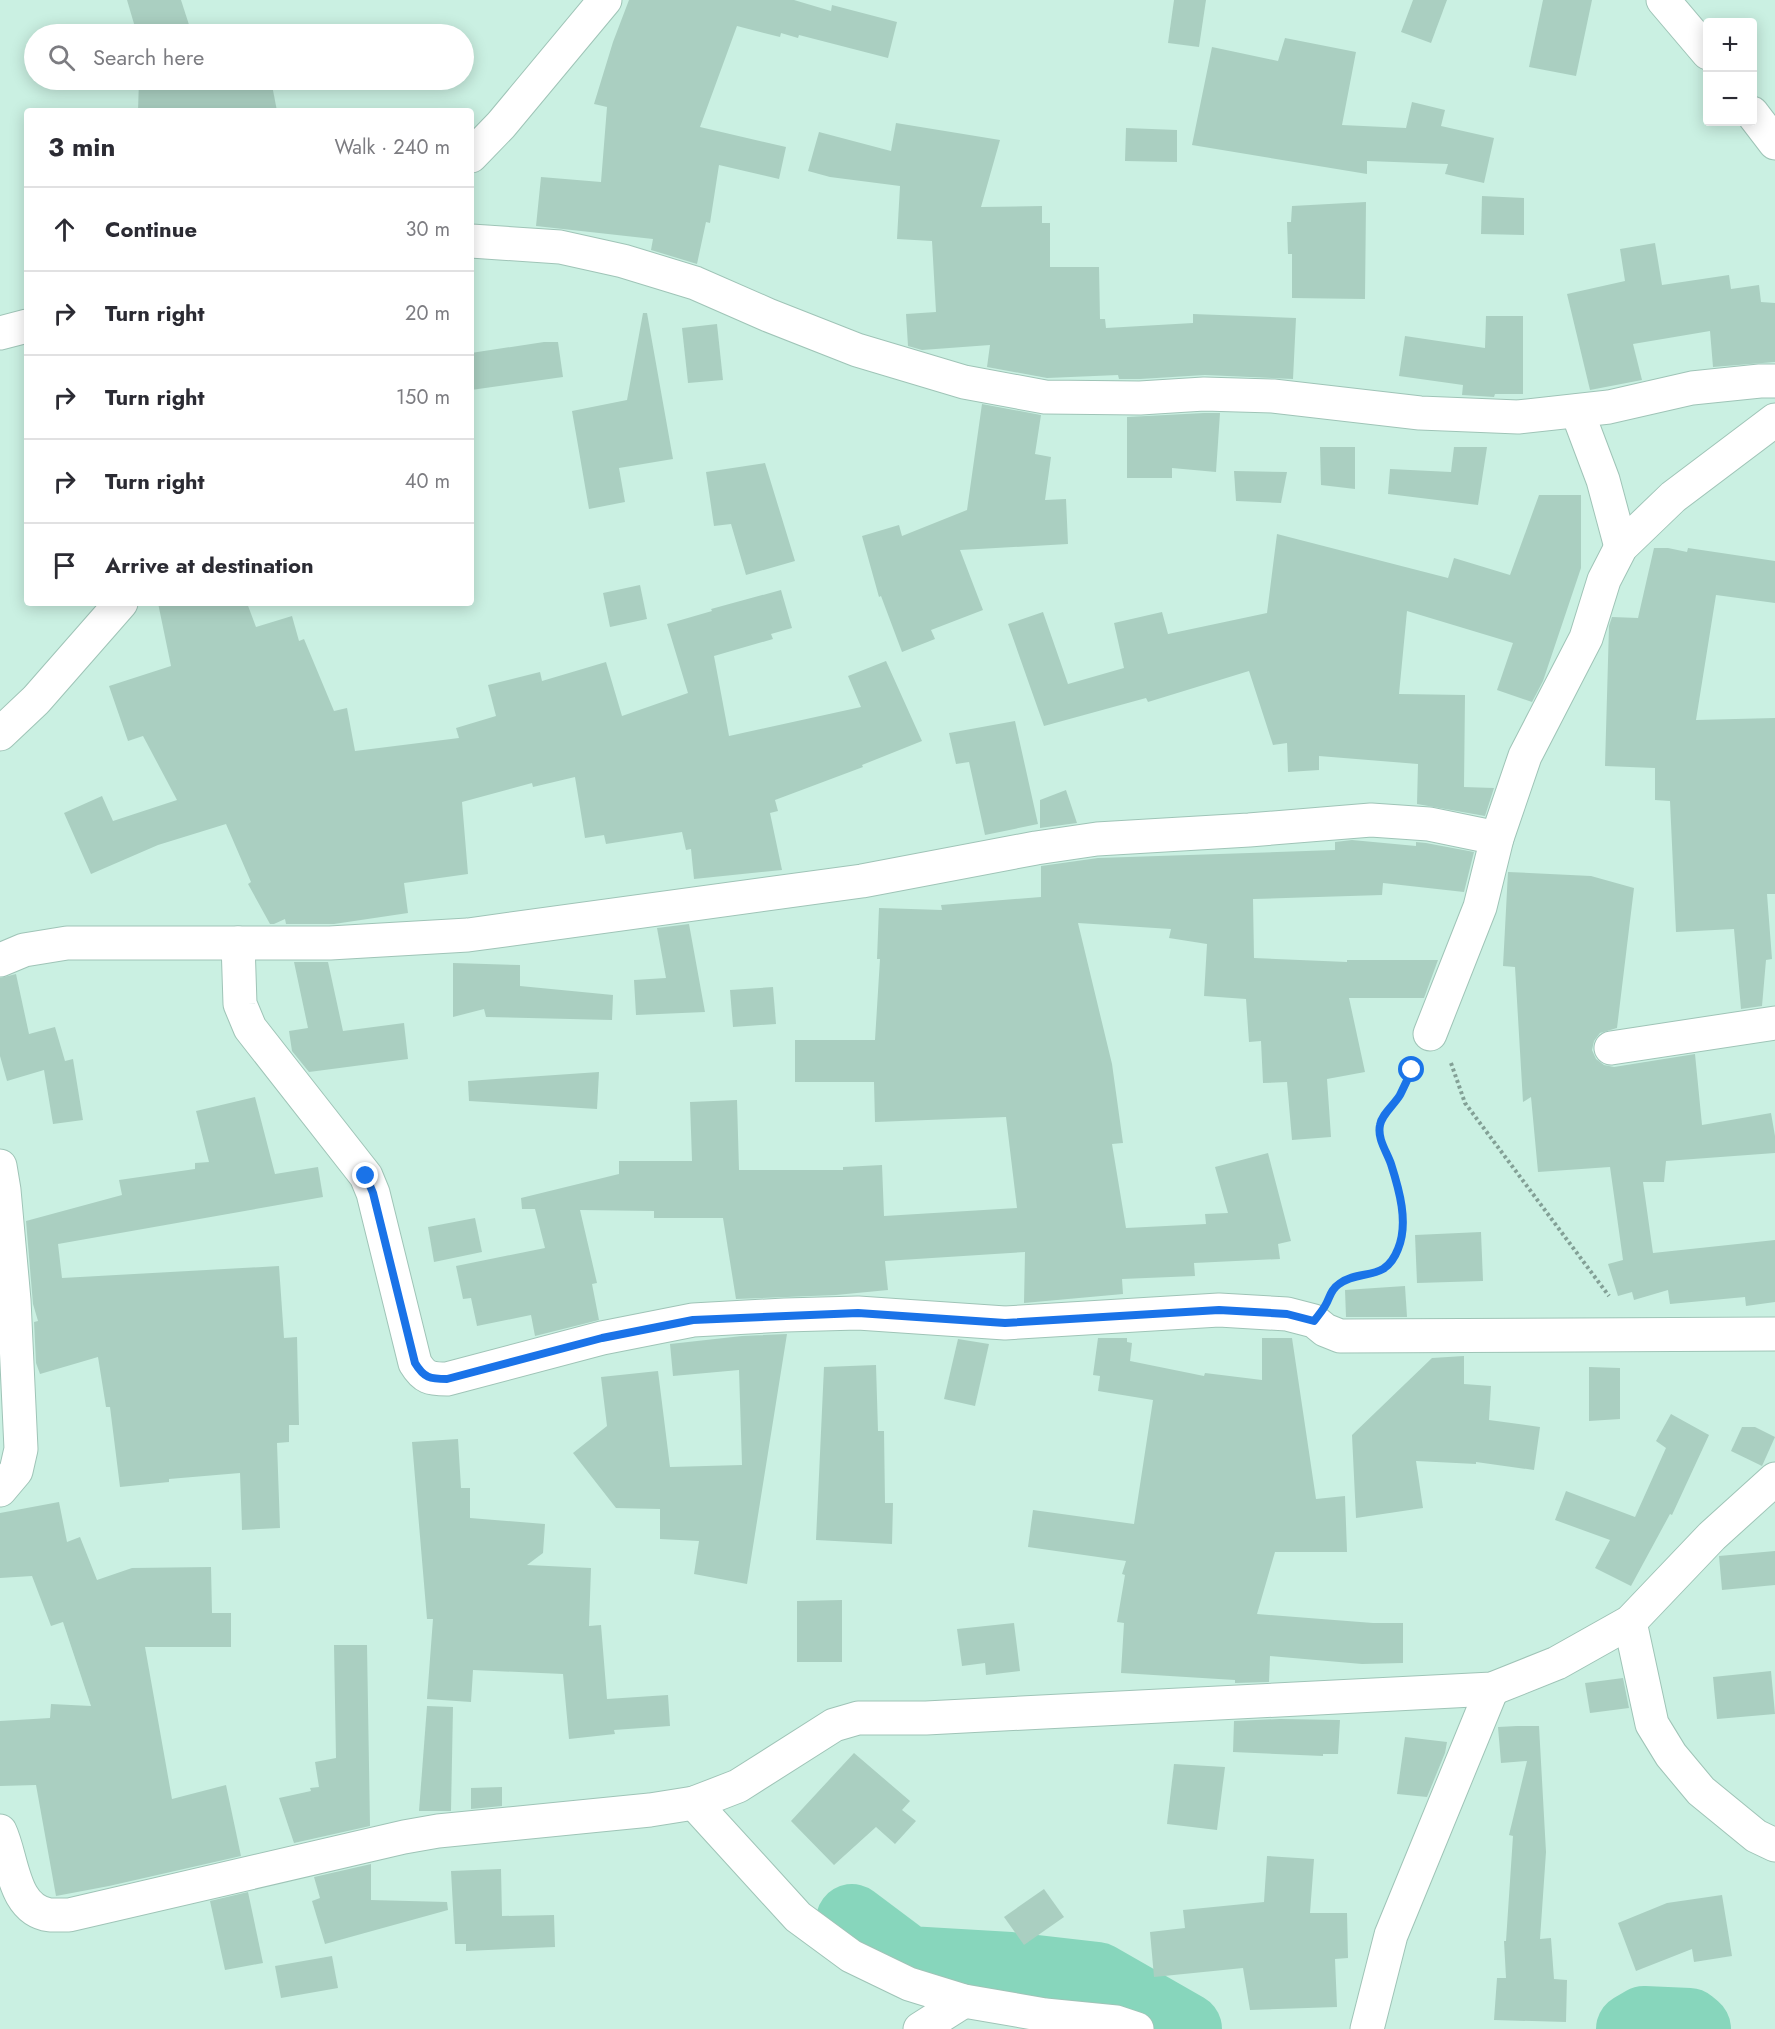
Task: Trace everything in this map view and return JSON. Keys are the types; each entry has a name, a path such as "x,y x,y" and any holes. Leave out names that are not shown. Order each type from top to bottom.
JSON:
{"street":[{"path":"474,153 501,125 605,0"},
{"path":"1664,0 1703,48"},
{"path":"1757,120 1775,143"},
{"path":"474,242 560,247 623,261 695,283 857,350 964,382 1046,397 1140,398 1204,393 1273,396 1420,413 1518,417 1609,407 1692,388 1775,381"},
{"path":"0,333 24,327"},
{"path":"1577,411 1603,480 1621,547"},
{"path":"1430,1034 1480,907 1497,838 1525,756 1586,638 1604,580 1621,547 1673,497 1775,420"},
{"path":"0,734 36,700 118,606"},
{"path":"0,960 24,950 68,943 330,943 468,935 862,881 1036,848 1097,839 1371,820 1429,824 1497,838"},
{"path":"238,943 240,1004 250,1028 366,1176 373,1193 415,1363 421,1373 434,1379 447,1379 602,1338 693,1320 858,1313 1005,1323 1219,1310 1287,1314 1314,1321 1325,1330 1340,1336 1775,1334"},
{"path":"1611,1048 1775,1023"},
{"path":"0,1166 14,1300 21,1449 16,1471 0,1490"},
{"path":"0,1831 20,1893 31,1907 48,1915 69,1915 405,1837 650,1810 694,1803 738,1786 834,1725 858,1718 926,1718 1492,1689 1557,1663 1630,1622 1712,1536 1775,1479"},
{"path":"1630,1622 1652,1724 1671,1755 1701,1791 1756,1836 1775,1845"},
{"path":"1367,2029 1391,1935 1492,1689"},
{"path":"694,1803 798,1917 851,1956 909,1984 964,2001 1045,2015 1116,2022 1137,2029"},
{"path":"920,2029 964,2001"}],"path":[{"path":"1314,1321 1327,1304 1330,1293 1337,1285 1349,1278 1385,1269 1398,1250 1403,1232 1400,1198 1391,1165 1379,1135 1380,1123 1399,1096 1430,1034 1450,1060 1465,1103 1637,1334"}],"building":[{"path":"127,0 181,0 189,24 134,24"},
{"path":"629,0 794,0 831,11 832,5 897,22 888,58 799,35 798,38 781,33 780,37 737,26 700,127 786,147 779,179 719,165 710,223 706,222 697,264 651,250 653,239 536,226 541,177 601,182 607,107 594,104"},
{"path":"1174,0 1206,0 1199,47 1168,43"},
{"path":"1413,0 1447,0 1431,43 1401,32"},
{"path":"1543,0 1592,0 1576,76 1529,67"},
{"path":"1285,38 1356,52 1342,125 1406,128 1412,102 1445,110 1441,126 1494,138 1484,183 1445,174 1448,164 1367,161 1367,174 1192,145 1212,47 1278,61"},
{"path":"139,90 273,90 276,108 138,108"},
{"path":"896,123 1000,140 981,207 1042,206 1042,223 1050,223 1050,267 1099,267 1100,319 1105,319 1106,328 1193,323 1193,314 1296,318 1293,379 1205,375 1140,379 1119,379 1118,375 1047,378 987,367 990,345 922,350 908,346 906,314 936,312 932,241 897,239 900,186 830,177 808,171 819,132 891,151"},
{"path":"1126,128 1177,130 1177,162 1125,161"},
{"path":"1482,196 1524,198 1524,235 1481,234"},
{"path":"1366,202 1365,299 1292,298 1292,254 1288,254 1287,222 1291,222 1292,206"},
{"path":"1655,243 1662,285 1729,275 1731,289 1759,285 1761,302 1775,303 1775,362 1713,367 1710,331 1633,344 1642,380 1590,390 1567,294 1625,281 1620,249"},
{"path":"643,313 647,313 673,459 619,468 625,502 589,509 572,411 627,400"},
{"path":"1486,316 1523,316 1523,394 1495,394 1494,397 1462,395 1463,385 1399,376 1405,336 1485,348"},
{"path":"717,324 723,380 688,383 682,328"},
{"path":"558,342 563,377 474,390 474,353"},
{"path":"982,404 1041,415 1035,454 1051,457 1045,500 1066,499 1068,544 960,550 983,610 931,630 935,639 902,652 881,596 879,597 862,536 899,525 902,536 967,510"},
{"path":"1220,413 1216,472 1172,468 1172,478 1127,478 1127,417"},
{"path":"1320,447 1355,447 1355,489 1321,485"},
{"path":"1454,447 1487,447 1478,505 1388,494 1390,469 1451,472"},
{"path":"765,463 795,561 746,575 731,524 714,526 706,472"},
{"path":"1234,471 1287,472 1281,503 1236,501"},
{"path":"1539,495 1581,495 1581,568 1543,681 1532,702 1497,690 1513,643 1407,611 1399,694 1465,695 1464,787 1494,788 1485,816 1417,804 1418,764 1319,756 1319,770 1288,772 1287,743 1273,745 1249,671 1148,702 1146,698 1044,726 1008,624 1043,612 1068,684 1124,668 1114,623 1162,612 1168,634 1267,613 1277,534 1448,578 1454,558 1510,575"},
{"path":"1654,548 1687,552 1688,548 1775,561 1775,603 1716,595 1696,720 1775,718 1775,894 1767,894 1772,959 1766,960 1762,1006 1741,1009 1734,929 1676,932 1670,801 1655,800 1655,768 1605,766 1609,626 1612,617 1638,618"},
{"path":"640,585 647,619 610,627 603,593"},
{"path":"781,590 792,628 771,634 773,639 714,656 729,736 861,707 848,676 886,661 922,741 862,765 863,767 775,800 778,811 770,813 782,870 694,879 691,849 686,850 682,832 606,844 604,835 585,838 575,777 533,787 532,783 462,802 468,874 404,883 408,913 334,924 286,924 285,919 270,924 248,884 251,882 226,824 158,845 91,874 64,813 102,796 113,821 177,800 143,736 128,741 109,686 171,666 159,606 248,606 256,627 292,616 299,641 304,639 334,711 347,708 355,751 459,738 456,728 496,716 488,685 540,672 542,681 606,662 622,716 688,693 667,624 712,611 711,609"},
{"path":"1015,721 1038,824 985,835 969,762 956,764 949,733"},
{"path":"1066,790 1077,823 1040,828 1040,800"},
{"path":"1352,840 1416,846 1416,842 1474,852 1464,892 1383,883 1382,895 1253,899 1254,958 1347,962 1347,960 1438,960 1424,998 1349,998 1365,1072 1327,1079 1331,1137 1292,1140 1287,1082 1263,1083 1261,1041 1249,1042 1246,999 1204,996 1207,944 1169,938 1171,929 1078,923 1112,1064 1123,1143 1112,1144 1126,1228 1206,1224 1205,1214 1228,1213 1215,1167 1268,1153 1291,1241 1278,1244 1280,1259 1194,1263 1195,1276 1122,1279 1123,1294 1024,1303 1025,1252 885,1261 888,1290 836,1295 736,1299 723,1218 654,1218 654,1211 580,1210 597,1283 592,1284 599,1320 535,1336 531,1315 477,1326 471,1298 463,1299 456,1266 545,1248 535,1209 522,1209 521,1198 619,1174 619,1161 692,1161 690,1102 737,1100 739,1170 843,1170 843,1167 882,1165 884,1216 1017,1208 1006,1117 875,1122 874,1082 795,1082 795,1040 875,1040 880,959 877,959 879,908 942,910 941,905 1041,897 1041,866 1098,858 1335,850 1335,842"},
{"path":"1508,872 1591,876 1634,888 1617,1028 1600,1033 1594,1041 1592,1050 1596,1059 1604,1065 1614,1067 1695,1054 1702,1125 1771,1113 1775,1136 1775,1153 1666,1161 1664,1182 1643,1182 1653,1253 1775,1240 1775,1302 1746,1306 1745,1297 1670,1304 1668,1290 1634,1300 1632,1292 1618,1296 1608,1264 1623,1260 1610,1167 1538,1172 1531,1097 1523,1102 1515,967 1503,966"},
{"path":"689,924 705,1012 636,1015 634,980 666,978 657,928"},
{"path":"294,962 328,962 343,1031 404,1023 408,1059 309,1072 292,1051 289,1031 308,1028"},
{"path":"453,963 520,965 520,986 613,995 612,1020 486,1017 484,1009 453,1017"},
{"path":"16,974 29,1034 55,1027 65,1061 73,1059 83,1120 53,1124 44,1070 7,1081 0,1056 0,978"},
{"path":"773,987 776,1024 733,1027 730,990"},
{"path":"599,1072 597,1109 469,1101 468,1081"},
{"path":"255,1097 275,1174 318,1167 323,1197 58,1244 62,1278 279,1266 284,1338 297,1337 299,1425 289,1425 289,1442 277,1443 280,1528 242,1530 240,1473 169,1479 169,1482 120,1487 110,1407 106,1407 98,1357 40,1374 36,1363 34,1322 38,1321 33,1304 26,1221 122,1195 119,1180 195,1169 195,1163 209,1162 196,1111"},
{"path":"475,1218 482,1252 434,1262 428,1227"},
{"path":"1481,1232 1483,1281 1417,1283 1415,1235"},
{"path":"1405,1286 1407,1317 1346,1317 1345,1290"},
{"path":"787,1334 747,1584 694,1574 699,1541 660,1539 660,1509 616,1508 573,1453 607,1426 601,1377 658,1371 670,1467 742,1465 739,1370 673,1376 670,1344 742,1336"},
{"path":"1098,1338 1127,1338 1127,1342 1132,1343 1130,1361 1204,1376 1205,1373 1262,1380 1262,1338 1292,1338 1316,1499 1345,1496 1347,1552 1275,1552 1257,1614 1373,1623 1403,1623 1403,1663 1362,1664 1270,1656 1269,1682 1235,1683 1235,1680 1121,1673 1124,1623 1117,1622 1125,1575 1122,1574 1126,1561 1028,1547 1033,1510 1134,1524 1153,1400 1098,1391 1100,1376 1093,1375"},
{"path":"958,1339 989,1344 975,1406 944,1399"},
{"path":"1464,1356 1464,1384 1491,1386 1489,1420 1540,1427 1534,1470 1476,1462 1476,1464 1416,1461 1423,1508 1356,1518 1352,1435 1432,1358"},
{"path":"876,1365 878,1431 884,1431 885,1503 893,1503 892,1544 816,1540 824,1367"},
{"path":"1589,1367 1620,1368 1620,1419 1589,1421"},
{"path":"1671,1414 1709,1435 1672,1515 1670,1514 1631,1586 1595,1568 1610,1540 1555,1520 1566,1491 1635,1517 1666,1448 1656,1441"},
{"path":"1742,1427 1755,1427 1775,1437 1762,1466 1731,1451"},
{"path":"458,1439 461,1488 470,1488 470,1518 545,1524 543,1553 527,1565 591,1568 589,1626 601,1625 607,1699 668,1695 670,1726 614,1730 615,1734 569,1739 563,1674 473,1670 471,1702 427,1699 433,1619 427,1619 412,1442"},
{"path":"59,1502 67,1542 80,1537 97,1580 132,1568 211,1567 212,1613 231,1613 231,1647 145,1647 172,1799 226,1785 241,1856 56,1896 36,1785 0,1786 0,1721 50,1718 51,1704 91,1706 63,1622 51,1626 32,1576 0,1578 0,1513"},
{"path":"1775,1551 1775,1585 1722,1590 1719,1556"},
{"path":"842,1600 842,1662 797,1662 797,1601"},
{"path":"1014,1623 1020,1671 986,1675 985,1663 962,1666 957,1629"},
{"path":"334,1645 367,1645 370,1826 294,1843 279,1798 319,1787 315,1762 336,1758"},
{"path":"1771,1671 1775,1714 1717,1719 1713,1677"},
{"path":"1623,1678 1629,1708 1590,1713 1585,1683"},
{"path":"427,1706 453,1707 451,1811 419,1811"},
{"path":"1340,1720 1338,1754 1323,1754 1323,1756 1233,1752 1234,1721"},
{"path":"1539,1726 1546,1852 1540,1939 1551,1938 1554,1979 1567,1980 1566,2022 1494,2020 1497,1978 1506,1978 1504,1941 1506,1941 1513,1836 1509,1835 1527,1761 1501,1763 1498,1727"},
{"path":"1405,1737 1447,1742 1445,1753 1427,1797 1397,1794"},
{"path":"854,1753 910,1801 902,1810 916,1821 895,1844 876,1827 834,1865 791,1821"},
{"path":"1174,1764 1225,1767 1217,1830 1167,1824"},
{"path":"502,1787 502,1806 471,1809 471,1788"},
{"path":"1267,1856 1314,1859 1310,1913 1347,1913 1348,1958 1335,1959 1337,2007 1250,2010 1243,1968 1154,1977 1150,1932 1185,1928 1183,1910 1264,1902"},
{"path":"371,1864 371,1900 447,1902 448,1910 325,1944 312,1901 320,1898 314,1877"},
{"path":"501,1869 502,1916 554,1915 555,1947 466,1951 466,1944 455,1944 451,1871"},
{"path":"1044,1889 1064,1917 1024,1945 1004,1917"},
{"path":"248,1892 263,1963 225,1970 210,1901"},
{"path":"1722,1895 1732,1956 1694,1962 1692,1949 1636,1971 1618,1923 1667,1903"},
{"path":"332,1956 338,1988 281,1998 275,1966"}],"waterway":[{"path":"852,1920 908,1962 1010,1968 1097,1978 1186,2029"},
{"path":"1632,2029 1644,2022 1689,2024 1695,2029"}],"route":[{"path":"366,1176 373,1193 415,1363 421,1373 434,1379 447,1379 602,1338 693,1320 858,1313 1005,1323 1219,1310 1287,1314 1314,1321 1327,1304 1330,1293 1337,1285 1349,1278 1385,1269 1398,1250 1403,1232 1400,1198 1391,1165 1379,1135 1380,1123 1399,1096 1412,1070"}]}
